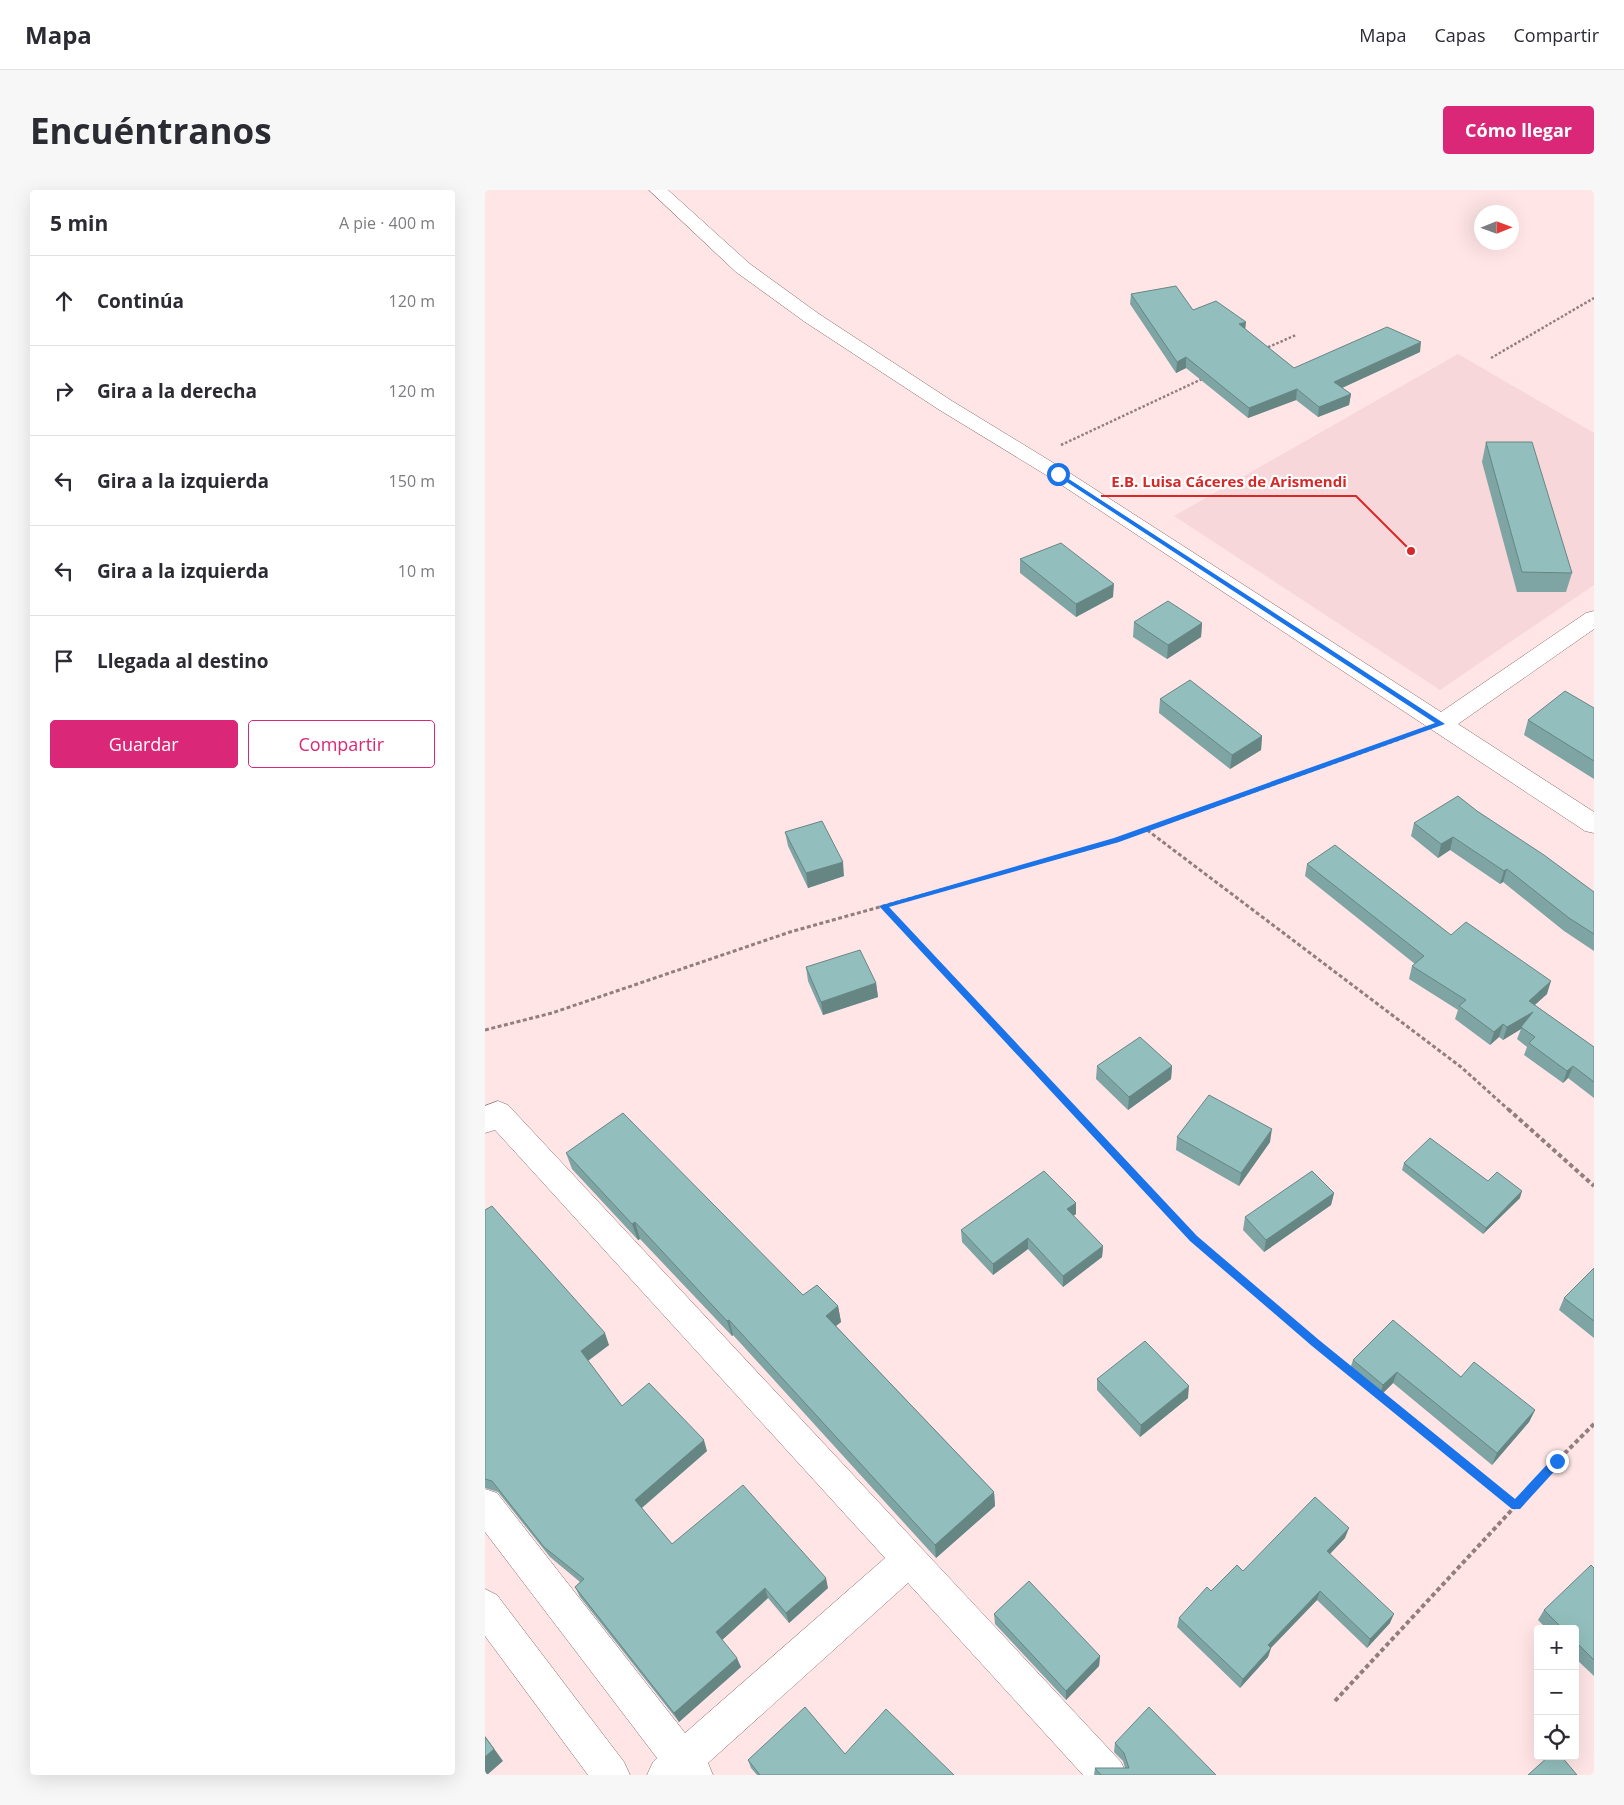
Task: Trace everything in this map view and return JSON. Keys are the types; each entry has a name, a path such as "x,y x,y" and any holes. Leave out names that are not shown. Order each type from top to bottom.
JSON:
{"street":[{"path":"659,190 743,268 812,318 945,405 1033,459 1594,824"},
{"path":"1441,724 1594,618"},
{"path":"485,1121 498,1113 1108,1775"},
{"path":"485,1505 681,1770 909,1560"},
{"path":"485,1608 611,1775"}],"path":[{"path":"1491,358 1594,298"},
{"path":"1261,351 1295,334"},
{"path":"1033,459 1208,376"},
{"path":"485,1030 552,1013 790,932 1116,840 1441,724"},
{"path":"1147,829 1461,1067 1594,1186"},
{"path":"883,906 1193,1239 1354,1374"},
{"path":"1370,1387 1516,1506"},
{"path":"1335,1700 1594,1424"}],"shaded area":[{"path":"1458,354 1594,433 1594,585 1440,690 1174,516"}],"building":[{"path":"1176,286 1193,310 1216,301 1246,322 1239,324 1294,368 1387,327 1421,342 1334,382 1351,394 1319,407 1297,389 1249,408 1186,357 1177,362 1131,294"},
{"path":"1486,442 1532,442 1572,573 1522,572"},
{"path":"1061,543 1114,584 1076,604 1020,559"},
{"path":"1168,601 1202,623 1168,645 1134,622"},
{"path":"1190,680 1262,736 1232,755 1160,699"},
{"path":"1565,691 1594,708 1594,761 1528,720"},
{"path":"1458,796 1594,892 1594,934 1569,918 1507,869 1504,871 1453,837 1441,844 1414,823"},
{"path":"822,821 843,862 806,873 785,832"},
{"path":"1335,845 1451,935 1466,922 1551,981 1529,1001 1594,1047 1594,1082 1573,1066 1567,1071 1529,1043 1535,1037 1521,1027 1533,1012 1507,1027 1503,1024 1494,1032 1459,1006 1466,1000 1412,966 1424,956 1307,864"},
{"path":"860,950 876,983 821,1002 806,967"},
{"path":"1140,1037 1172,1066 1129,1097 1097,1066"},
{"path":"1209,1095 1272,1129 1241,1173 1177,1137"},
{"path":"623,1113 803,1295 817,1285 838,1306 826,1316 994,1492 935,1545 729,1320 727,1321 635,1222 632,1224 566,1153"},
{"path":"1430,1138 1488,1181 1497,1172 1522,1191 1486,1228 1404,1163"},
{"path":"1044,1171 1076,1203 1067,1209 1103,1246 1063,1276 1028,1238 993,1264 961,1230"},
{"path":"1312,1171 1334,1193 1266,1240 1245,1217"},
{"path":"492,1206 605,1333 581,1351 622,1406 649,1383 704,1440 635,1500 672,1544 743,1485 826,1578 786,1613 765,1588 716,1632 737,1658 674,1713 575,1587 584,1579 544,1547 492,1481 485,1479 485,1210"},
{"path":"1594,1268 1594,1321 1564,1298"},
{"path":"1393,1320 1461,1377 1474,1362 1535,1410 1497,1453 1397,1372 1383,1385 1353,1360"},
{"path":"1145,1341 1189,1386 1141,1425 1097,1379"},
{"path":"1315,1497 1349,1528 1327,1551 1394,1614 1370,1639 1320,1591 1268,1645 1271,1648 1243,1679 1179,1618 1207,1587 1211,1591 1237,1565 1243,1571"},
{"path":"1591,1565 1594,1568 1594,1660 1579,1645 1579,1625 1559,1625 1544,1610"},
{"path":"1029,1581 1100,1656 1066,1691 994,1614"},
{"path":"805,1707 845,1754 886,1709 954,1775 760,1775 748,1760"},
{"path":"1149,1707 1216,1775 1101,1775 1095,1768 1129,1768 1124,1753 1115,1743"},
{"path":"485,1737 494,1749 485,1757"},
{"path":"1545,1760 1564,1760 1577,1775 1528,1775"}],"place":[{"name":"E.B. Luisa Cáceres de Arismendi","path":"1411,551"}],"route":[{"path":"1058,474 1441,724 1116,840 883,906 1193,1239 1316,1343 1516,1506 1557,1461"}]}
